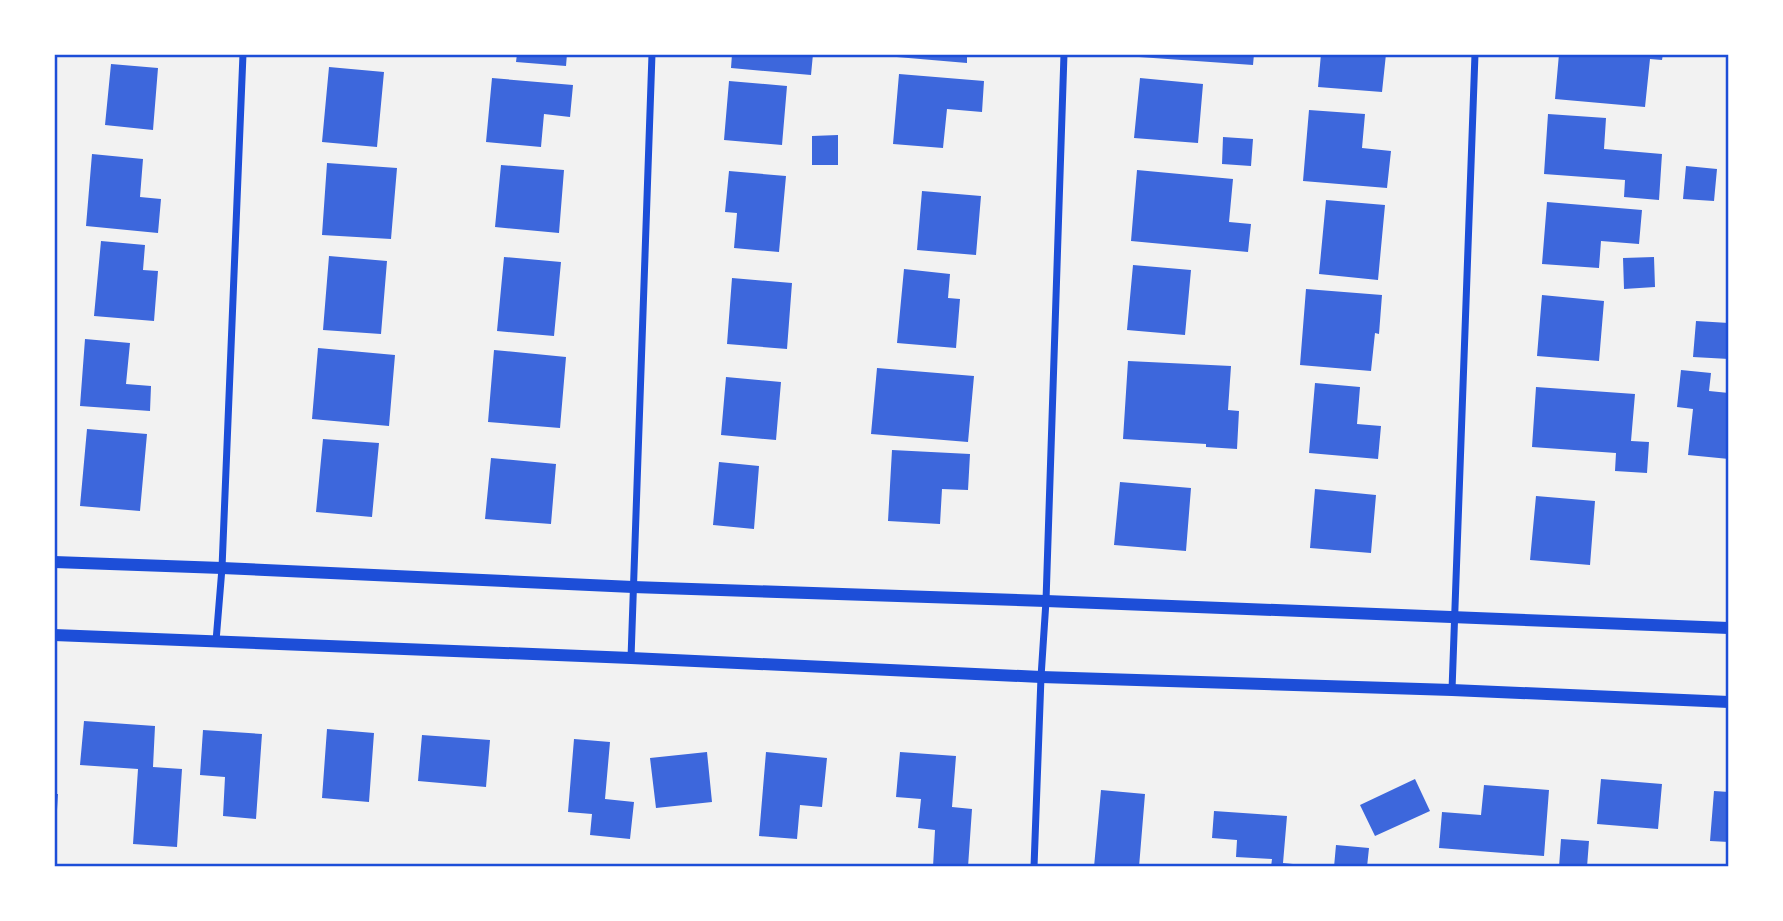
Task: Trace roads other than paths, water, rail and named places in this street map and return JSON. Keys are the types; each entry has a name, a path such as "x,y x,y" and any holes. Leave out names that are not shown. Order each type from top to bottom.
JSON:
{"street":[{"path":"216,641 222,568 243,54"},
{"path":"631,658 652,54"},
{"path":"1034,867 1046,601 1064,54"},
{"path":"1452,690 1475,54"},
{"path":"54,562 633,587 1729,628"},
{"path":"54,635 1041,677 1729,702"}]}
